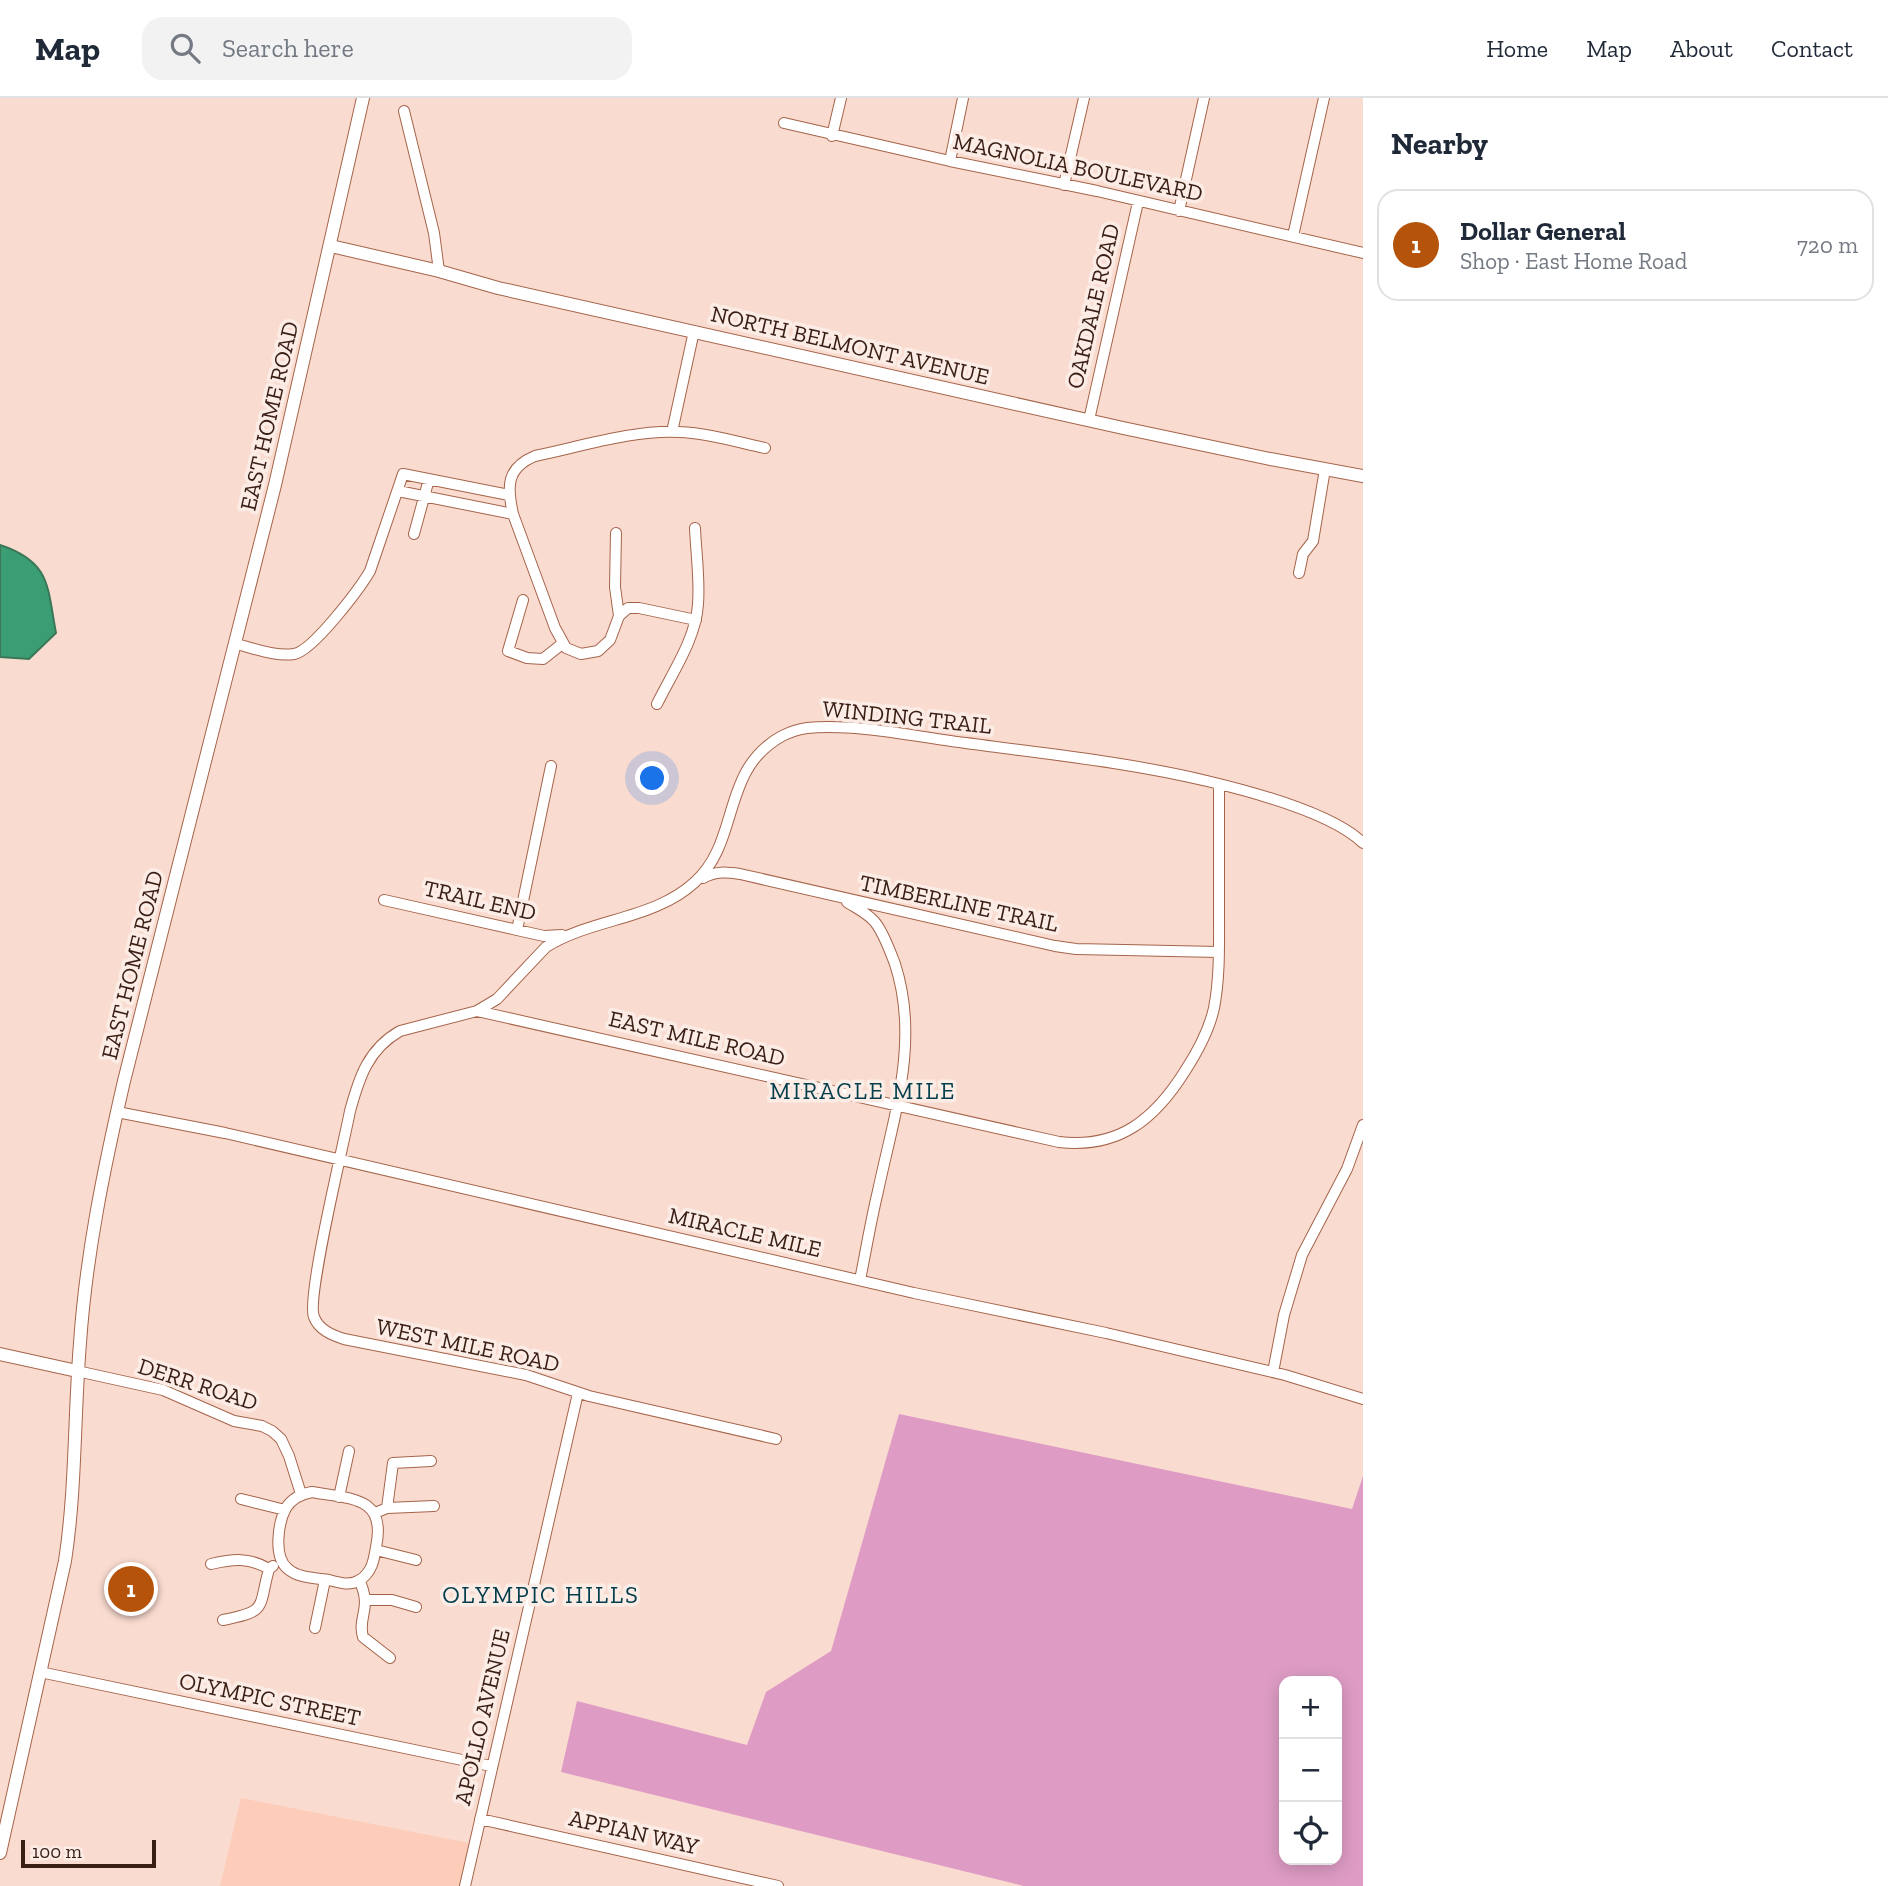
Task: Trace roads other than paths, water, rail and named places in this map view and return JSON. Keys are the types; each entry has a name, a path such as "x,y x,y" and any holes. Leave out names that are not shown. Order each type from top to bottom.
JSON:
{"street":[{"name":"EAST HOME ROAD","path":"0,1853 65,1561 72,1516 78,1371 92,1242 117,1112 236,644 331,246 363,98"},
{"path":"832,136 841,98"},
{"path":"950,161 963,98"},
{"path":"1064,185 1084,98"},
{"path":"1180,211 1204,98"},
{"path":"1293,236 1324,98"},
{"path":"404,111 434,233 439,271"},
{"name":"MAGNOLIA BOULEVARD","path":"784,123 832,136 1363,253"},
{"name":"OAKDALE ROAD","path":"1089,420 1138,202"},
{"name":"NORTH BELMONT AVENUE","path":"331,246 498,288 1089,420 1363,476"},
{"path":"672,432 694,331"},
{"path":"616,533 615,587 619,615 610,640 598,651 574,653 562,644 513,514 509,495 510,482 519,465 536,456 646,434 672,432 698,433 765,448"},
{"path":"1299,573 1303,554 1313,541 1325,469"},
{"path":"236,644 286,654 296,654 307,648 370,571 403,474 509,495"},
{"path":"414,534 429,479"},
{"path":"398,491 513,514"},
{"path":"657,704 692,635 698,605 695,528"},
{"path":"523,600 508,651 527,658 543,659 562,644"},
{"path":"619,615 628,608 639,608 695,620"},
{"name":"WINDING TRAIL","path":"477,1011 497,999 546,947 568,935 649,909 695,882 713,862 739,783 752,761 784,735 807,728 909,735 1116,764 1219,784 1309,813 1338,825 1363,843"},
{"path":"517,930 551,766"},
{"name":"EAST MILE ROAD","path":"340,1160 356,1086 368,1060 378,1047 400,1031 477,1011 1059,1142 1090,1143 1118,1136 1153,1112 1179,1081 1193,1059 1211,1020 1217,987 1219,952 1219,784"},
{"name":"TIMBERLINE TRAIL","path":"695,882 714,872 724,872 1076,949 1219,952"},
{"path":"843,899 874,921 891,953 900,979 906,1014 903,1084 877,1191 860,1280"},
{"name":"TRAIL END","path":"384,900 544,936 568,935"},
{"name":"MIRACLE MILE","path":"117,1112 225,1133 860,1280 1106,1333 1273,1372 1363,1399"},
{"path":"1273,1372 1284,1315 1303,1255 1348,1169 1363,1125"},
{"name":"WEST MILE ROAD","path":"340,1160 312,1299 313,1315 321,1327 344,1339 526,1375 578,1393 776,1439"},
{"name":"DERR ROAD","path":"0,1354 163,1390 234,1421 262,1426 281,1439 301,1494"},
{"name":"APOLLO AVENUE","path":"465,1886 578,1393"},
{"path":"339,1497 349,1451"},
{"path":"387,1508 393,1463 431,1461"},
{"path":"312,1492 339,1497 360,1502 375,1513 379,1532 368,1573 359,1580 345,1584 296,1574 287,1569 281,1561 278,1541 285,1510 301,1494 312,1492"},
{"path":"241,1499 285,1510"},
{"path":"375,1513 387,1508 434,1506"},
{"path":"376,1550 416,1560"},
{"path":"211,1564 242,1559 258,1562 269,1569"},
{"path":"223,1620 256,1611 261,1605 269,1569 281,1561"},
{"path":"316,1629 325,1580"},
{"path":"359,1580 366,1594 361,1632 363,1637 390,1658"},
{"path":"366,1600 392,1600 416,1607"},
{"name":"OLYMPIC STREET","path":"40,1672 491,1766"},
{"name":"APPIAN WAY","path":"480,1819 778,1886"}],"place":[{"name":"Dollar General","path":"131,1589"}],"district":[{"name":"MIRACLE MILE","path":"863,1091"},
{"name":"OLYMPIC HILLS","path":"541,1595"}]}
